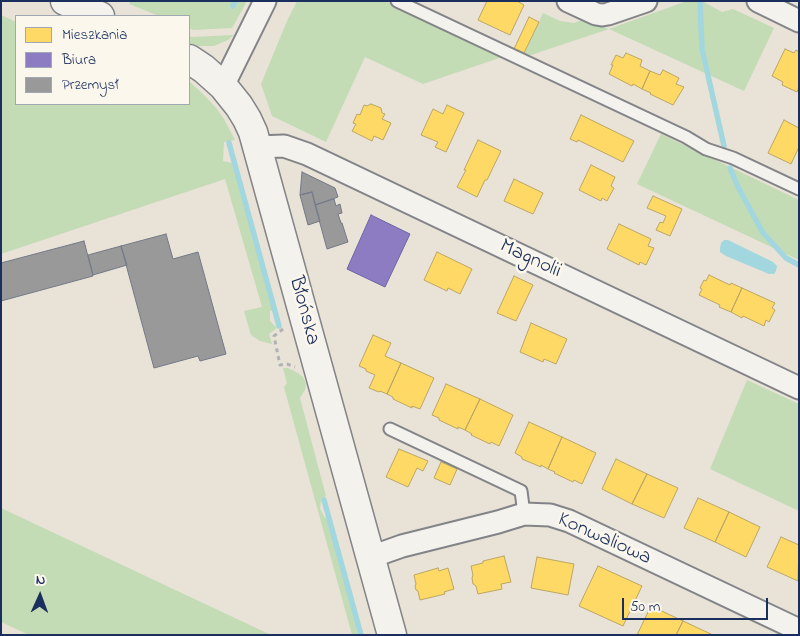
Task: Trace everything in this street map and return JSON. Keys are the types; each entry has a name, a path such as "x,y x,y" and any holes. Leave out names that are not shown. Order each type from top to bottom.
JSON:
{"street":[{"path":"65,1 98,15"},
{"path":"223,86 265,1"},
{"path":"568,1 602,15 646,1"},
{"path":"758,1 799,21"},
{"name":"Błońska","path":"190,60 223,86 239,106 247,118 258,147 392,635"},
{"name":"Magnolii","path":"258,147 284,146 307,154 799,388"},
{"name":"Konwaliowa","path":"371,556 524,514 550,515 569,521 799,630"}],"lane":[{"path":"396,1 686,137 706,149 733,158 799,189"},
{"path":"390,429 521,492 524,514"}],"path":[{"path":"274,340 280,363"}],"green space":[{"path":"131,1 247,1 232,28 193,30 190,28 190,15 156,15 129,4"},
{"path":"297,1 385,1 505,56 423,84 365,57 326,142 272,116 261,84"},
{"path":"687,1 702,1 722,12 733,9 774,28 744,91 609,29"},
{"path":"543,13 560,21 574,23 584,19 609,29 529,57 524,54"},
{"path":"1,15 15,22 15,105 190,105 190,82 217,109 235,140 224,142 223,161 232,163 272,309 270,311 270,321 277,328 269,334 272,344 260,341 251,335 244,311 262,307 225,179 1,254"},
{"path":"234,35 214,46 197,46 190,43 190,36"},
{"path":"661,134 799,200 799,260 637,184"},
{"path":"283,368 288,368 298,373 303,377 306,384 300,398 326,496 321,500 320,509 325,518 329,517 358,635 352,635 284,387 287,383"},
{"path":"747,380 799,404 799,511 710,469"},
{"path":"1,508 271,635 29,635 1,622"}],"water":[{"path":"724,240 728,240 773,262 777,266 776,271 774,274 769,274 726,256 720,252 721,243"}],"building: Mieszkania":[{"path":"487,1 517,1 524,5 510,35 478,20"},
{"path":"529,17 539,22 524,53 514,49"},
{"path":"785,49 794,53 796,50 799,52 799,87 797,92 782,85 783,82 772,76"},
{"path":"626,53 642,60 640,66 650,71 642,89 609,74 616,55 623,58"},
{"path":"663,70 679,78 676,84 684,87 673,105 642,89 650,71 660,75"},
{"path":"371,104 381,108 382,113 385,114 382,119 391,123 383,140 374,136 372,141 352,131 356,124 353,123 357,114 360,115 364,105"},
{"path":"447,105 464,113 446,152 435,147 438,142 421,135 433,109 443,114"},
{"path":"581,115 634,141 623,162 578,140 577,142 570,139"},
{"path":"784,120 799,128 799,147 791,164 768,153"},
{"path":"478,140 501,151 477,197 457,187"},
{"path":"591,165 615,177 611,186 614,188 607,201 602,198 601,201 579,190"},
{"path":"514,179 543,193 533,214 504,201"},
{"path":"653,196 682,209 670,236 656,230 660,222 663,223 666,216 647,208"},
{"path":"619,224 651,239 648,246 654,248 646,265 640,262 639,265 607,249"},
{"path":"437,252 472,269 460,294 448,288 447,291 424,280"},
{"path":"709,275 730,285 731,283 742,288 731,312 699,295 704,280 706,281"},
{"path":"514,276 533,285 516,321 497,313"},
{"path":"742,288 775,303 772,308 775,310 769,322 766,320 764,326 731,312"},
{"path":"531,323 567,339 556,364 544,359 543,362 520,352"},
{"path":"373,335 391,343 385,356 401,363 387,394 369,388 375,375 359,366"},
{"path":"401,363 434,378 420,409 412,406 412,408 387,394"},
{"path":"446,384 480,399 465,430 458,427 458,429 432,415"},
{"path":"480,399 513,415 499,446 491,442 490,444 465,430"},
{"path":"529,422 562,437 548,469 522,459 522,457 515,453"},
{"path":"562,437 596,453 582,484 574,480 573,482 548,469"},
{"path":"399,449 428,461 423,471 417,468 408,487 386,477"},
{"path":"616,459 647,474 632,504 602,489"},
{"path":"441,462 457,469 450,485 434,478"},
{"path":"647,474 678,488 664,518 632,504"},
{"path":"698,498 729,512 715,542 684,528"},
{"path":"729,512 760,527 746,557 715,542"},
{"path":"781,537 799,545 798,581 767,567"},
{"path":"504,556 511,582 501,584 502,589 478,594 476,586 473,584 471,566"},
{"path":"537,557 574,564 568,595 531,588"},
{"path":"598,566 642,586 623,626 579,606"},
{"path":"438,568 439,571 448,568 454,589 444,592 445,594 420,600 415,586 414,575"},
{"path":"651,606 683,621 676,635 637,635"},
{"path":"683,621 713,635 676,635"}],"building: Biura":[{"path":"371,215 410,234 385,287 347,269"}],"building: Przemysł":[{"path":"302,172 335,188 338,197 315,205 312,192 300,195"},
{"path":"312,192 320,221 308,225 300,195"},
{"path":"334,199 336,206 340,204 342,213 338,214 348,242 327,249 315,205"},
{"path":"166,234 173,259 198,252 226,354 200,361 198,356 154,368 121,246"},
{"path":"84,241 93,276 1,301 1,263"},
{"path":"121,246 127,265 93,275 88,255"}],"waterway":[{"path":"233,6 235,1"},
{"path":"700,1 702,49 724,146"},
{"path":"229,143 279,326"},
{"path":"730,168 763,233 786,258 799,265"},
{"path":"324,500 361,635"}]}
